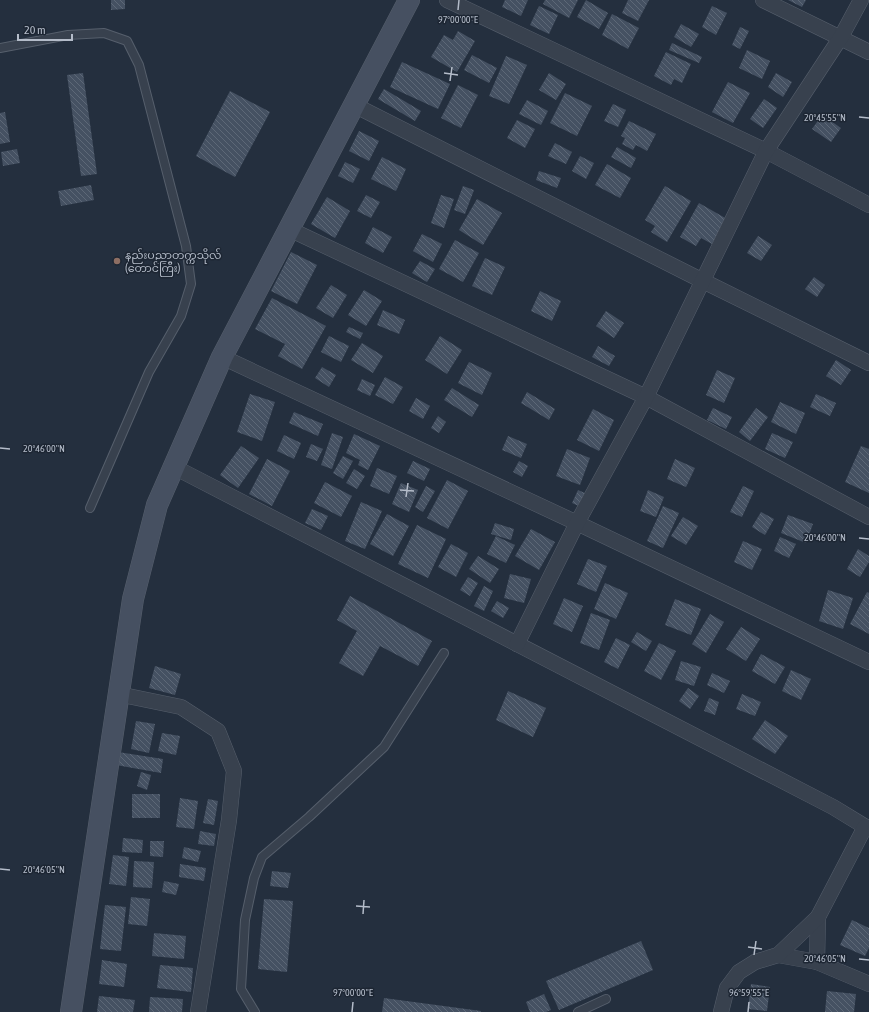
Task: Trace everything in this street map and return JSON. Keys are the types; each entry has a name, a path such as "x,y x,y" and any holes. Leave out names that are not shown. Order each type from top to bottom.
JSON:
{"main road":[{"path":"71,1012 133,599 157,505 222,357 409,0"}],"street":[{"path":"447,0 766,151 869,205"},
{"path":"763,0 869,52"},
{"path":"517,644 577,523 646,397 766,151 841,37 861,0"},
{"path":"354,105 869,363"},
{"path":"289,229 646,397 869,517"},
{"path":"222,357 577,523 869,662"},
{"path":"174,467 833,807 867,828 818,917 778,955 755,962 739,972 727,988 721,1012"},
{"path":"118,694 181,707 218,731 234,772 229,820 198,1012"},
{"path":"817,962 818,917"},
{"path":"778,955 817,962 869,984"}],"lane":[{"path":"0,48 68,36 104,33 127,41 139,65 186,246 191,284 181,316 149,372 90,508"},
{"path":"254,1012 241,990 245,920 254,878 262,857 309,817 384,747 444,653"},
{"path":"578,1012 606,999"}],"building":[{"path":"111,0 125,0 125,9 111,10"},
{"path":"505,0 528,0 521,16 502,7"},
{"path":"545,0 578,0 569,18 543,4"},
{"path":"586,0 608,13 599,29 577,17"},
{"path":"628,0 649,0 638,21 622,13"},
{"path":"788,0 806,0 802,7"},
{"path":"539,6 558,15 549,34 530,25"},
{"path":"712,6 727,13 716,35 702,27"},
{"path":"612,14 639,28 628,49 602,35"},
{"path":"681,24 699,34 691,47 674,37"},
{"path":"740,27 749,31 740,49 732,45"},
{"path":"458,31 475,41 457,72 431,57 444,35 453,40"},
{"path":"672,43 702,57 699,63 669,50"},
{"path":"747,50 770,61 762,79 739,68"},
{"path":"666,52 691,64 682,83 674,79 671,85 654,76"},
{"path":"472,55 497,68 489,83 464,70"},
{"path":"506,56 527,65 509,104 489,96"},
{"path":"402,62 450,84 438,109 390,87"},
{"path":"83,73 97,174 81,176 67,75"},
{"path":"549,73 566,84 556,100 539,90"},
{"path":"776,73 792,82 783,97 768,87"},
{"path":"728,82 750,93 733,123 712,112"},
{"path":"458,85 478,95 461,128 441,118"},
{"path":"384,89 421,111 415,121 378,99"},
{"path":"230,91 270,112 235,177 196,156"},
{"path":"565,93 592,106 577,136 550,123"},
{"path":"764,99 777,108 763,128 750,119"},
{"path":"527,100 548,111 541,125 519,114"},
{"path":"613,104 626,110 618,127 604,121"},
{"path":"5,112 10,142 0,144 0,113"},
{"path":"822,115 841,128 831,142 812,129"},
{"path":"517,120 535,129 525,148 507,138"},
{"path":"629,121 656,134 647,151 636,145 633,150 622,144 625,138 621,136"},
{"path":"359,131 379,141 369,161 349,151"},
{"path":"555,143 572,152 566,164 548,156"},
{"path":"617,147 636,158 631,168 611,157"},
{"path":"17,149 20,163 3,166 1,152"},
{"path":"580,156 594,163 586,179 572,171"},
{"path":"382,157 406,169 396,191 371,179"},
{"path":"345,162 360,169 353,183 338,176"},
{"path":"607,164 631,178 620,198 595,185"},
{"path":"539,171 561,178 557,188 536,180"},
{"path":"91,185 94,200 61,206 58,191"},
{"path":"463,186 474,190 465,214 454,210"},
{"path":"665,186 691,201 667,242 651,232 655,226 645,220"},
{"path":"366,195 380,202 371,218 357,211"},
{"path":"441,195 454,199 444,228 431,223"},
{"path":"327,197 350,211 335,238 311,224"},
{"path":"477,199 502,213 483,245 459,230"},
{"path":"699,203 727,219 712,244 701,238 696,246 680,237"},
{"path":"373,227 392,237 383,253 365,243"},
{"path":"422,234 442,244 433,262 413,251"},
{"path":"758,236 772,245 761,261 747,253"},
{"path":"455,240 479,253 463,282 439,269"},
{"path":"291,252 317,265 297,304 271,291"},
{"path":"485,258 505,267 492,295 472,286"},
{"path":"420,261 435,269 427,282 412,273"},
{"path":"814,277 825,285 817,297 805,289"},
{"path":"331,285 347,295 333,318 316,308"},
{"path":"364,290 382,301 366,326 348,315"},
{"path":"540,291 561,301 552,321 531,311"},
{"path":"272,298 326,326 302,369 278,356 285,344 255,329"},
{"path":"383,310 405,320 399,334 377,325"},
{"path":"606,311 624,323 614,338 596,326"},
{"path":"349,327 363,333 360,339 346,332"},
{"path":"329,336 349,346 341,362 321,352"},
{"path":"440,336 462,350 447,374 425,360"},
{"path":"362,343 383,356 373,373 351,360"},
{"path":"598,346 615,356 609,366 592,357"},
{"path":"836,360 851,370 841,385 826,376"},
{"path":"469,362 492,373 482,395 458,383"},
{"path":"322,367 336,375 329,387 315,378"},
{"path":"717,370 735,378 724,403 706,395"},
{"path":"385,377 403,387 393,404 375,395"},
{"path":"362,379 375,385 370,396 357,390"},
{"path":"452,388 479,405 472,417 444,400"},
{"path":"527,392 555,409 549,420 521,403"},
{"path":"250,394 275,402 262,441 237,432"},
{"path":"816,394 836,403 830,416 810,407"},
{"path":"416,398 430,406 423,419 409,411"},
{"path":"780,402 805,413 796,434 771,422"},
{"path":"713,408 732,417 726,429 707,420"},
{"path":"756,408 768,417 750,441 739,432"},
{"path":"593,409 614,420 599,451 577,440"},
{"path":"294,412 323,424 318,436 289,423"},
{"path":"438,416 446,422 439,433 431,428"},
{"path":"332,433 343,437 332,469 321,465"},
{"path":"772,433 793,442 785,458 765,449"},
{"path":"354,434 380,446 368,470 358,465 360,460 346,453"},
{"path":"284,435 301,443 294,459 277,451"},
{"path":"508,436 527,444 521,458 502,450"},
{"path":"311,444 323,449 317,461 306,457"},
{"path":"241,446 259,458 238,488 220,475"},
{"path":"861,446 869,449 869,493 845,482"},
{"path":"567,449 590,458 580,485 556,476"},
{"path":"343,456 353,461 343,479 333,473"},
{"path":"267,459 290,471 272,506 249,494"},
{"path":"675,459 695,468 686,487 667,479"},
{"path":"413,461 430,469 424,481 407,473"},
{"path":"519,461 528,466 522,477 513,472"},
{"path":"377,468 397,476 389,494 370,486"},
{"path":"354,469 365,476 357,489 346,483"},
{"path":"447,480 468,491 448,529 427,518"},
{"path":"325,482 352,496 341,517 314,503"},
{"path":"401,483 418,490 409,512 392,504"},
{"path":"426,486 435,491 423,512 415,507"},
{"path":"743,486 754,491 742,517 730,512"},
{"path":"578,490 587,494 581,507 572,503"},
{"path":"648,490 664,497 656,517 640,511"},
{"path":"361,502 382,511 365,549 345,541"},
{"path":"663,506 679,513 663,548 647,541"},
{"path":"312,509 328,516 321,530 305,523"},
{"path":"761,512 774,519 765,535 752,527"},
{"path":"387,514 409,526 393,556 370,544"},
{"path":"788,515 813,524 806,543 781,533"},
{"path":"683,517 698,526 686,545 671,536"},
{"path":"495,523 514,529 511,540 491,534"},
{"path":"417,525 446,539 428,578 398,564"},
{"path":"531,529 555,542 539,570 515,556"},
{"path":"496,536 515,545 506,563 487,554"},
{"path":"780,537 796,544 789,558 774,551"},
{"path":"743,541 762,549 752,570 734,562"},
{"path":"451,544 468,553 456,577 438,567"},
{"path":"858,549 869,556 869,562 860,577 847,569"},
{"path":"478,556 499,569 490,583 469,569"},
{"path":"588,559 607,566 596,592 577,584"},
{"path":"510,574 531,579 524,603 504,598"},
{"path":"468,577 478,583 470,596 460,590"},
{"path":"605,583 628,593 616,619 594,609"},
{"path":"484,586 493,591 484,611 474,606"},
{"path":"828,590 853,598 843,629 819,621"},
{"path":"867,592 869,593 869,634 850,624"},
{"path":"350,596 432,641 418,666 380,646 363,676 339,663 357,631 337,620"},
{"path":"564,598 583,606 572,632 553,624"},
{"path":"675,599 701,609 691,635 665,625"},
{"path":"497,601 509,608 503,618 491,611"},
{"path":"591,613 610,620 599,650 580,643"},
{"path":"710,614 724,622 706,653 692,644"},
{"path":"741,627 760,639 746,661 726,649"},
{"path":"637,632 652,641 646,651 631,642"},
{"path":"616,638 630,645 618,669 604,662"},
{"path":"659,643 676,651 661,680 644,671"},
{"path":"761,654 785,667 775,684 752,671"},
{"path":"681,661 701,667 694,686 675,680"},
{"path":"155,666 181,674 175,695 149,688"},
{"path":"791,670 811,679 801,700 782,691"},
{"path":"712,673 730,681 724,693 707,685"},
{"path":"688,688 699,696 690,709 679,701"},
{"path":"508,691 546,708 533,737 496,720"},
{"path":"742,694 761,702 755,716 736,709"},
{"path":"709,698 719,702 715,715 704,711"},
{"path":"765,720 788,736 775,754 752,739"},
{"path":"136,721 155,724 149,753 131,749"},
{"path":"162,733 180,736 176,755 158,751"},
{"path":"118,752 163,759 161,773 116,765"},
{"path":"141,772 151,775 147,790 137,786"},
{"path":"132,794 160,794 160,818 132,818"},
{"path":"180,798 198,801 194,829 176,827"},
{"path":"208,799 218,801 214,825 203,823"},
{"path":"200,831 216,834 214,846 198,844"},
{"path":"123,838 143,840 142,853 122,852"},
{"path":"150,841 164,841 163,857 150,856"},
{"path":"184,847 201,851 198,862 182,858"},
{"path":"113,855 129,857 126,886 109,884"},
{"path":"134,861 154,862 152,888 133,887"},
{"path":"180,864 206,868 204,881 179,877"},
{"path":"272,871 291,873 288,888 270,886"},
{"path":"164,881 179,884 176,895 162,892"},
{"path":"131,897 150,899 147,926 128,924"},
{"path":"264,899 293,901 287,972 258,969"},
{"path":"105,905 126,907 121,951 100,949"},
{"path":"852,920 869,928 869,948 865,956 840,945"},
{"path":"154,933 186,936 184,959 152,956"},
{"path":"641,941 653,970 559,1010 546,981"},
{"path":"102,960 127,964 124,987 99,984"},
{"path":"160,965 193,968 191,992 157,988"},
{"path":"751,984 770,987 767,1011 748,1009"},
{"path":"827,991 856,994 854,1012 825,1012"},
{"path":"544,994 551,1010 546,1012 530,1012 526,1002"},
{"path":"99,996 135,1000 133,1012 97,1012"},
{"path":"150,997 183,999 182,1012 149,1012"},
{"path":"384,998 481,1011 481,1012 382,1012"}],"place":[{"name":"နည်းပညာတက္ကသိုလ် (တောင်ကြီး)","path":"117,261"}]}
